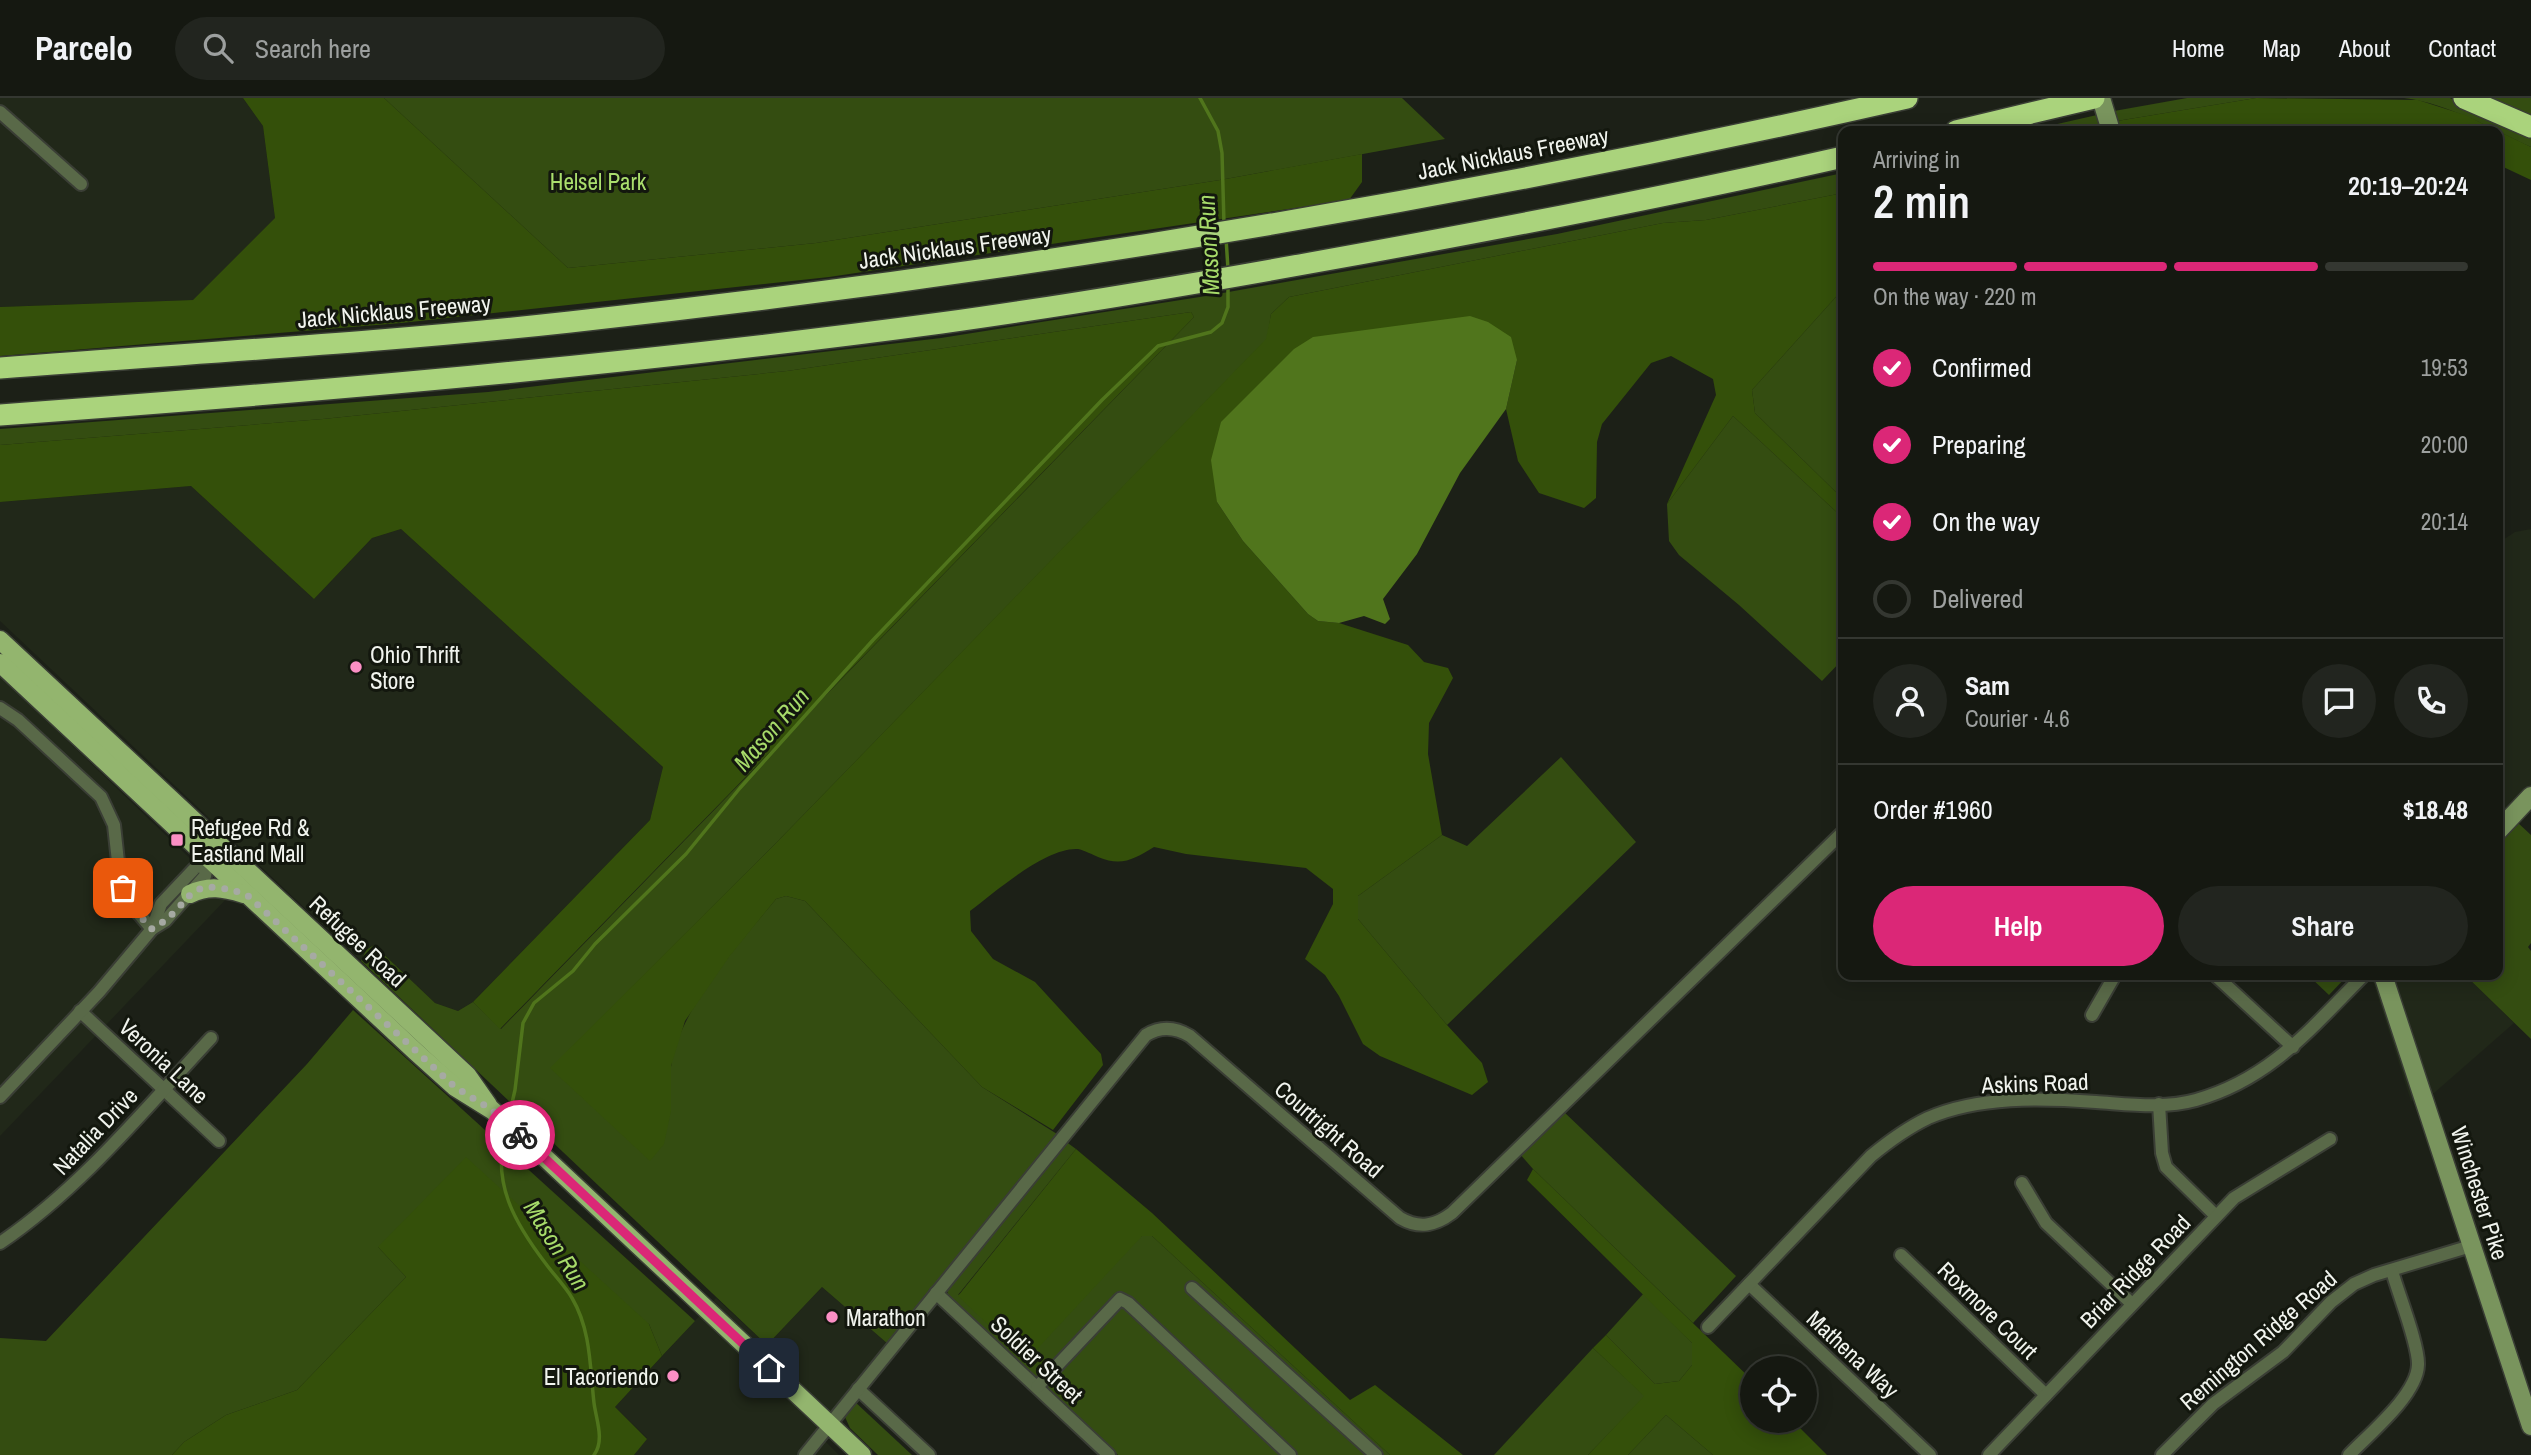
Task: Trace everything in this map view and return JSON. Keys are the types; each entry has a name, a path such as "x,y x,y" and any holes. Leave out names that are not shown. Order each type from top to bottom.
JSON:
{"highway":[{"path":"1666,151 1842,98"},
{"name":"Jack Nicklaus Freeway","path":"0,368 346,343 565,323 912,281 1247,229 1666,151 1907,98"},
{"path":"1977,126 2094,98"},
{"path":"2464,98 2531,127"},
{"path":"0,415 505,373 706,352 945,322 1246,275 1582,213 1838,159"}],"main road":[{"path":"2101,98 2109,126"},
{"name":"Refugee Road","path":"0,640 246,894 455,1087 501,1119 862,1455"},
{"name":"Refugee Road","path":"0,663 213,859 467,1075 501,1119"},
{"path":"2503,826 2531,796"},
{"path":"190,894 208,887 246,894"},
{"name":"Winchester Pike","path":"2384,980 2531,1426"}],"street":[{"path":"0,112 81,184"},
{"path":"0,708 18,720 104,800 115,830 119,876 131,904 152,929"},
{"name":"Courtright Road","path":"805,1455 1141,1039 1158,1029 1176,1029 1190,1036 1400,1217 1411,1224 1422,1226 1440,1221 1463,1203 1838,837"},
{"path":"0,1097 152,929 165,921 190,894 205,876 213,859"},
{"path":"152,929 161,904 196,867 213,859"},
{"path":"131,904 144,911 161,904"},
{"path":"2092,1015 2112,980"},
{"path":"2220,980 2292,1047"},
{"name":"Askins Road","path":"1708,1327 1871,1156 1892,1139 1928,1118 1963,1107 2005,1100 2159,1104 2196,1100 2231,1087 2262,1070 2292,1047 2359,980"},
{"name":"Veronia Lane","path":"80,1011 219,1141"},
{"name":"Natalia Drive","path":"0,1243 27,1225 68,1190 211,1038"},
{"path":"2159,1104 2162,1153 2166,1167 2216,1216"},
{"name":"Briar Ridge Road","path":"1989,1455 2216,1216 2247,1189 2330,1139"},
{"path":"2022,1182 2046,1223 2132,1304"},
{"name":"Remington Ridge Road","path":"2162,1455 2213,1404 2283,1352 2341,1294 2374,1275 2471,1246"},
{"name":"Roxmore Court","path":"1901,1255 2046,1395"},
{"path":"2349,1455 2409,1391 2418,1366 2415,1346 2392,1270"},
{"name":"Mathena Way","path":"1749,1284 1930,1455"},
{"path":"1192,1288 1376,1455"},
{"name":"Soldier Street","path":"936,1293 1109,1455"},
{"path":"1037,1387 1120,1299 1128,1303 1290,1455"},
{"path":"858,1389 929,1455"}],"shaded area":[{"path":"0,98 243,98 263,126 275,218 193,300 0,307"},
{"path":"243,98 384,98 568,268 816,243 1220,180 1362,154 1362,182 1349,200 829,277 401,323 0,356 0,307 193,300 275,218 263,126"},
{"path":"2256,98 2418,100 2465,115 2488,126 2119,126 2117,121"},
{"path":"2503,133 2531,147 2531,180 2503,167"},
{"path":"1838,194 1838,295 1752,390 1755,413 1838,494 1838,513 1733,416 1667,504 1716,395 1713,379 1671,356 1651,363 1602,424 1597,442 1596,498 1584,508 1539,493 1518,461 1506,409 1517,360 1217,502 1243,541 1308,614 1318,621 1339,623 1408,645 1424,662 1448,668 1453,678 1429,723 1428,754 1442,835 1358,896 1358,919 1482,1063 1488,1082 1472,1095 1380,1056 1363,1044 1339,996 1325,975 1305,959 1333,904 1333,889 1306,868 1186,854 1154,847 1134,858 1121,861 1106,860 1078,849 1065,850 1021,872 970,911 971,931 993,959 1035,982 1101,1054 1103,1065 1053,1130 982,1087 805,901 786,896 776,899 729,957 685,1021 671,1066 671,1111 664,1144 650,1161 550,1068 777,842 1266,339 1271,314 1289,297 1663,223 1706,220"},
{"path":"1191,312 1194,317 500,1029 473,1002 650,820 663,767 401,529 372,538 314,599 191,486 0,502 0,445 323,419 787,371"},
{"path":"1470,316 1488,322 1511,337 1517,360 1506,409 1460,473 1417,554 1383,599 1390,619 1385,624 1364,616 1339,623 1318,621 1308,614 1243,541 1217,502 1211,460 1221,422 1294,349 1313,337"},
{"path":"191,486 314,599 372,538 401,529 663,767 650,820 473,1002 458,1011 435,1003 374,945 366,950 361,961 0,621 0,502"},
{"path":"2531,529 2531,806 2503,836 2503,540 2515,532"},
{"path":"0,676 229,896 0,1136"},
{"path":"2373,980 2470,980 2514,1023 2434,1093 2411,1101"},
{"path":"1076,1149 1152,1213 1350,1400 1375,1385 1463,1455 1390,1455 1152,1236 1142,1236 1026,1361 958,1296"},
{"path":"466,1157 649,1324 662,1356 615,1407 647,1439 634,1455 172,1455 184,1442 226,1415 297,1390 406,1277 378,1247"},
{"path":"1533,1169 1740,1368 1740,1433 1805,1433 1827,1455 1713,1455 1666,1415 1628,1455 1588,1455 1644,1396 1593,1348 1606,1335 1655,1384 1679,1381 1692,1365 1692,1343 1527,1180"},
{"path":"822,1287 888,1344 845,1417 824,1440 839,1455 634,1455 647,1438 615,1407 716,1298 767,1345"}],"green space":[{"name":"Helsel Park","path":"384,98 1402,98 1445,139 1220,180 816,243 568,268"},
{"path":"2187,98 2256,98 2117,121 2114,111"},
{"path":"2404,98 2450,98 2531,134 2531,147 2503,134 2503,126 2487,126 2421,101"},
{"path":"2478,98 2531,98 2531,122"},
{"path":"2097,115 2100,126 2049,126"},
{"path":"1838,174 1838,194 1706,220 1663,223 1289,297 1271,314 1267,339 777,842 551,1068 671,1111 671,1067 676,1045 698,1000 729,956 776,899 786,896 805,901 982,1087 1057,1134 888,1344 822,1287 767,1345 361,961 366,950 374,945 435,1003 458,1011 473,1002 501,1029 1194,317 1191,312 787,371 323,419 0,445 0,429 488,392 941,338 1206,296 1557,234"},
{"path":"1838,295 1838,494 1755,413 1752,390"},
{"path":"1733,416 1838,513 1838,664 1822,681 1739,605 1679,555 1669,541 1667,504"},
{"path":"1561,757 1636,842 1447,1025 1358,919 1358,896 1442,835 1467,846"},
{"path":"2517,822 2531,835 2531,943 2528,947 2531,951 2531,1039 2470,980 2503,980 2503,837"},
{"path":"2313,980 2343,980 2329,995"},
{"path":"353,1010 695,1321 662,1356 649,1324 378,1247 406,1277 297,1390 226,1415 184,1442 172,1455 0,1455 0,1338 46,1341 307,1064"},
{"path":"1563,1111 1736,1276 1693,1323 1519,1153"},
{"path":"1065,1141 1076,1149 958,1295 1142,1236 1152,1236 1390,1455 1118,1455 948,1295 947,1288"},
{"path":"1644,1293 1692,1343 1692,1365 1679,1381 1655,1384 1606,1335"},
{"path":"1593,1348 1645,1396 1588,1455 1494,1455"},
{"path":"854,1401 912,1455 878,1455 850,1428 845,1417"},
{"path":"1666,1415 1713,1455 1628,1455"}],"waterway":[{"name":"Mason Run","path":"1200,98 1218,131 1222,153 1224,224"},
{"name":"Mason Run","path":"1226,238 1228,269"},
{"name":"Mason Run","path":"509,1116 523,1023 534,1003 573,971 595,944 686,854 740,788 873,640 1102,400 1158,346 1211,332 1222,323 1228,307 1228,284"},
{"name":"Mason Run","path":"505,1130 501,1168 509,1202 524,1233 572,1298 583,1323 599,1429 599,1443 594,1455"}],"way so far":[{"path":"123,888 135,911 152,929 165,921 190,894 200,889 225,888 246,894 455,1087 492,1110 520,1135"}],"place":[{"name":"Ohio Thrift Store","path":"356,667"},
{"name":"Refugee Rd & Eastland Mall","path":"177,840"},
{"name":"Marathon","path":"832,1317"},
{"name":"El Tacoriendo","path":"673,1376"}],"route":[{"path":"520,1135 769,1368"}]}
